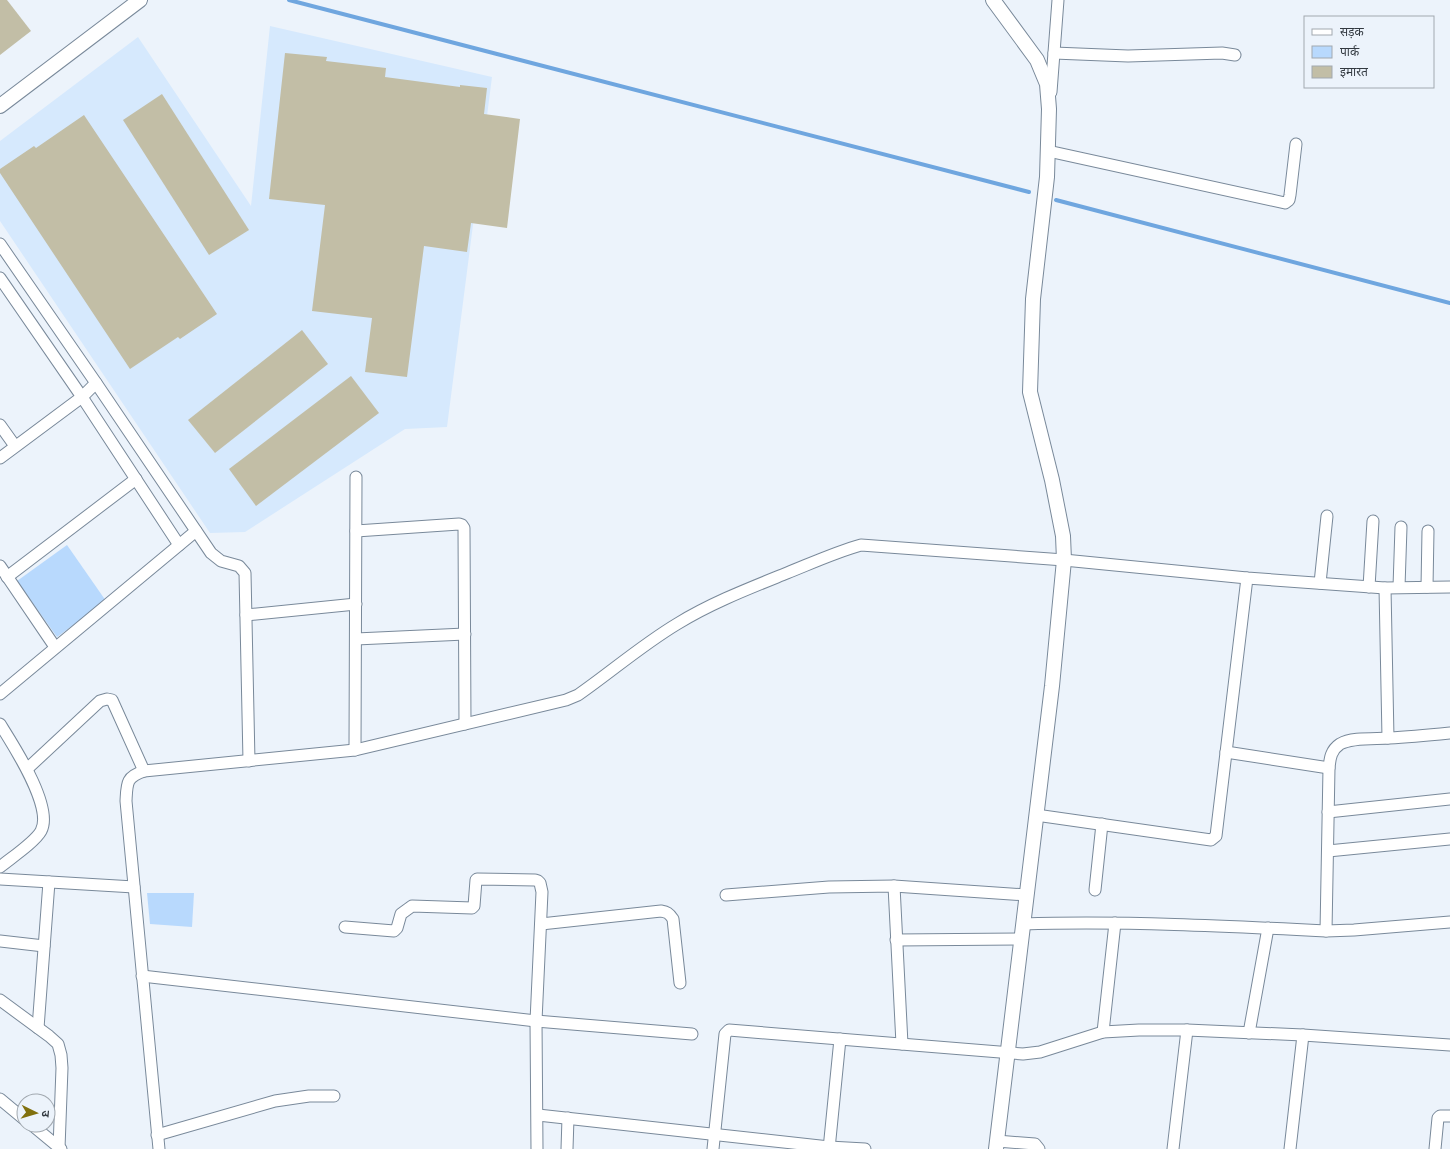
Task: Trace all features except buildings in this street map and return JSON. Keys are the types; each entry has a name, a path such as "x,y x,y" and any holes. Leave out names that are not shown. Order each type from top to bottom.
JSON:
{"street":[{"path":"0,106 140,0"},
{"path":"993,0 1037,60 1047,84 1050,109"},
{"path":"1039,1149 1035,1144 996,1145 1052,686 1064,560 1062,529 1052,480 1030,392 1033,299 1047,177 1050,109 1058,0"},
{"path":"1054,53 1128,56 1222,53 1236,55"},
{"path":"1048,151 1285,203 1289,200 1290,195 1296,144"},
{"path":"0,244 211,553 221,561 239,566 245,573 249,761"},
{"path":"0,278 82,397 179,545"},
{"path":"0,458 82,397 96,383"},
{"path":"0,425 15,446"},
{"path":"355,750 356,477"},
{"path":"7,577 136,479"},
{"path":"1320,583 1327,516"},
{"path":"1369,587 1373,521"},
{"path":"356,530 459,524 464,528 465,724"},
{"path":"1399,588 1401,527"},
{"path":"0,694 196,531"},
{"path":"1427,587 1428,531"},
{"path":"159,1149 126,801 127,783 133,774 144,771 355,750 566,700 578,695 676,624 704,609 766,581 849,548 861,545 878,545 1064,560 1247,578 1369,587 1450,587"},
{"path":"0,566 55,647"},
{"path":"1036,815 1211,840 1216,836 1247,578"},
{"path":"1385,588 1388,738"},
{"path":"246,614 356,604"},
{"path":"356,639 465,634"},
{"path":"27,769 100,701 106,699 112,700 144,771"},
{"path":"0,724 27,769 43,807 44,819 42,830 35,839 0,867"},
{"path":"1326,931 1329,768 1333,750 1348,740 1450,733"},
{"path":"1226,752 1329,768"},
{"path":"1328,812 1450,800"},
{"path":"1094,890 1102,824"},
{"path":"1328,851 1450,839"},
{"path":"0,879 134,887"},
{"path":"344,928 394,931 397,928 401,914 412,906 472,908 474,906 476,880 480,879 538,881 540,883 542,892 536,1021 538,1115 537,1149"},
{"path":"38,1028 49,882"},
{"path":"726,895 829,887 894,886 1026,895"},
{"path":"894,886 902,1044"},
{"path":"541,924 661,911 666,912 673,918 680,983"},
{"path":"1023,924 1115,923 1326,931 1450,922"},
{"path":"1103,1032 1115,923"},
{"path":"1249,1033 1268,928"},
{"path":"896,940 1021,939"},
{"path":"0,941 44,946"},
{"path":"142,976 536,1021 692,1034"},
{"path":"0,1000 58,1044 61,1055 60,1148"},
{"path":"713,1149 716,1133 725,1034 730,1030 1023,1054 1035,1053 1103,1032 1139,1030 1187,1030 1303,1035 1450,1045"},
{"path":"1173,1149 1187,1030"},
{"path":"1290,1149 1303,1035"},
{"path":"829,1148 840,1039"},
{"path":"157,1135 275,1101 309,1096 334,1096"},
{"path":"0,1099 16,1112"},
{"path":"538,1115 716,1133 829,1148 865,1149"},
{"path":"1435,1149 1438,1118 1440,1116 1450,1116"},
{"path":"567,1149 568,1118"},
{"path":"42,1133 60,1148"}],"shaded area":[{"path":"270,26 492,77 447,427 405,429 245,532 210,533 0,221 0,141 138,37 251,206"}],"green space":[{"path":"67,545 106,601 57,637 17,581"},
{"path":"147,893 194,893 192,927 150,924"}],"waterway":[{"path":"289,0 1029,192"},
{"path":"1056,200 1450,303"}]}
